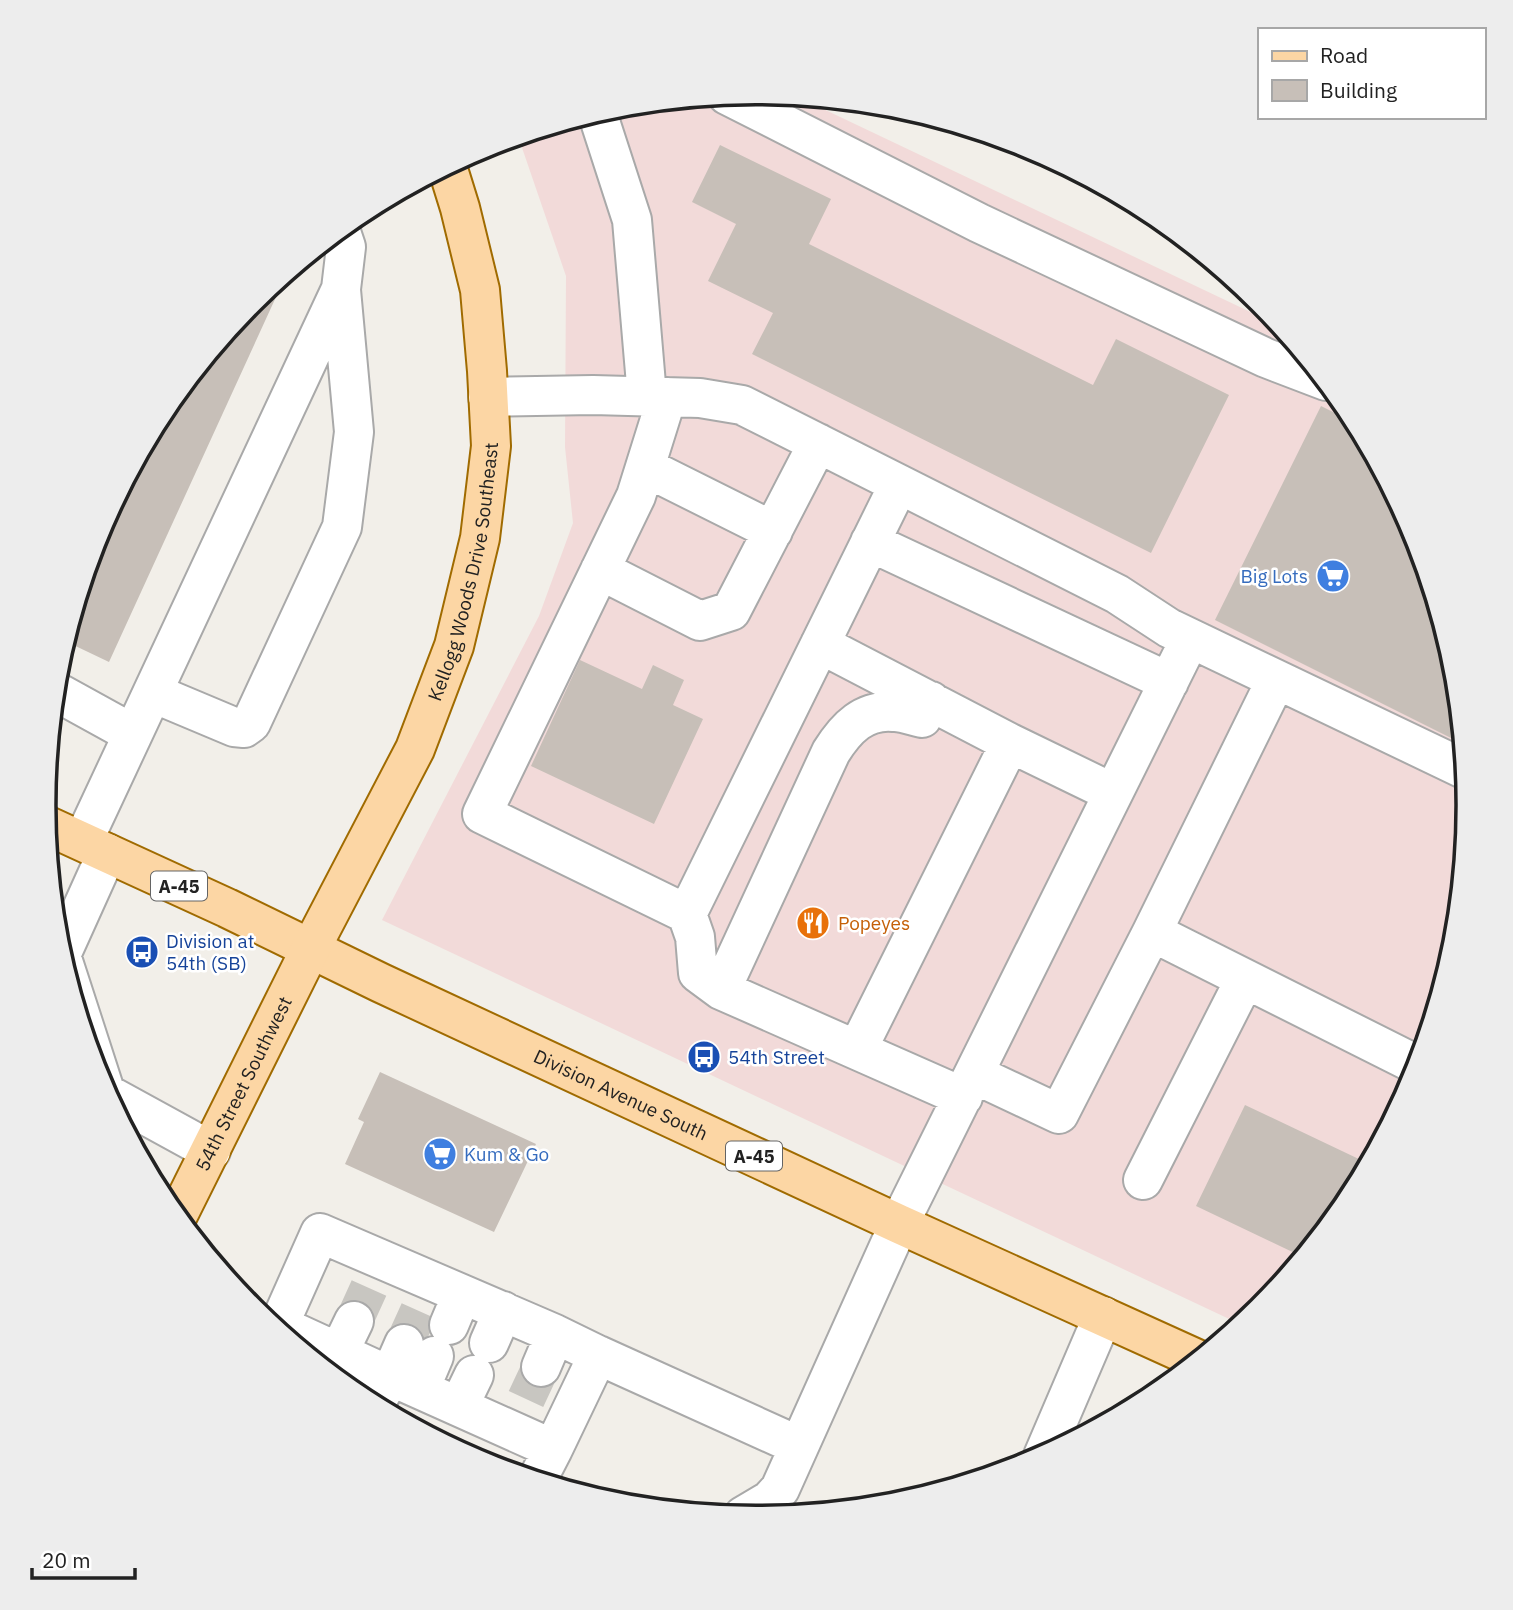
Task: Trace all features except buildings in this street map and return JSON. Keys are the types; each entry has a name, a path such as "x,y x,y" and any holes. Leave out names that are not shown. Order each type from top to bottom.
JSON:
{"main road":[{"name":"Kellogg Woods Drive Southeast","path":"310,950 415,749 454,646 480,538 491,446 480,290 450,176"},
{"name":"Division Avenue South","path":"57,830 899,1224 1190,1356"},
{"name":"54th Street Southwest","path":"183,1206 310,950"}],"lane":[{"path":"746,104 992,229 1266,358 1308,374"},
{"path":"600,122 632,220 657,396 645,467 636,496 482,814 687,915 695,937 698,973 720,990 857,1050 1059,1114 1276,680"},
{"path":"153,693 234,727 244,728 251,723 342,527 354,432 341,289 346,247 344,240"},
{"path":"68,933 133,734 341,289"},
{"path":"488,397 657,396 700,398 742,405 1117,594 1169,628 1456,765"},
{"path":"600,570 700,621 731,611 818,443"},
{"path":"645,467 773,531"},
{"path":"687,915 898,484"},
{"path":"870,542 1169,682"},
{"path":"761,1506 780,1489 899,1224 1191,639"},
{"path":"820,644 1010,743 1113,793"},
{"path":"65,696 133,734"},
{"path":"720,990 842,733 866,715 893,711 922,718 930,701"},
{"path":"857,1050 1010,743"},
{"path":"1152,932 1409,1061"},
{"path":"1143,1180 1245,979"},
{"path":"122,1102 211,1151"},
{"path":"533,1382 481,1359 421,1343 361,1305 421,1343 481,1359 533,1382 598,1355 799,1446"},
{"path":"1050,1441 1103,1315"},
{"path":"545,1464 598,1355"},
{"path":"533,1382 545,1464"}],"shaded area":[{"path":"756,104 820,108 1257,315 1283,343 1339,416 1385,495 1404,537 1420,580 1444,668 1456,759 1456,851 1451,896 1444,942 1420,1030 1385,1115 1339,1194 1312,1231 1283,1267 1231,1320 382,920 539,616 573,523 565,447 566,276 521,146 575,128 665,110"}],"tunnel":[{"path":"354,1321 369,1288"},
{"path":"404,1344 419,1311"},
{"path":"526,1399 541,1367"}],"place":[{"name":"Big Lots","path":"1333,576"},
{"name":"Popeyes","path":"813,923"},
{"name":"Division at 54th (SB)","path":"142,952"},
{"name":"54th Street","path":"704,1057"},
{"name":"Kum & Go","path":"440,1154"}]}
